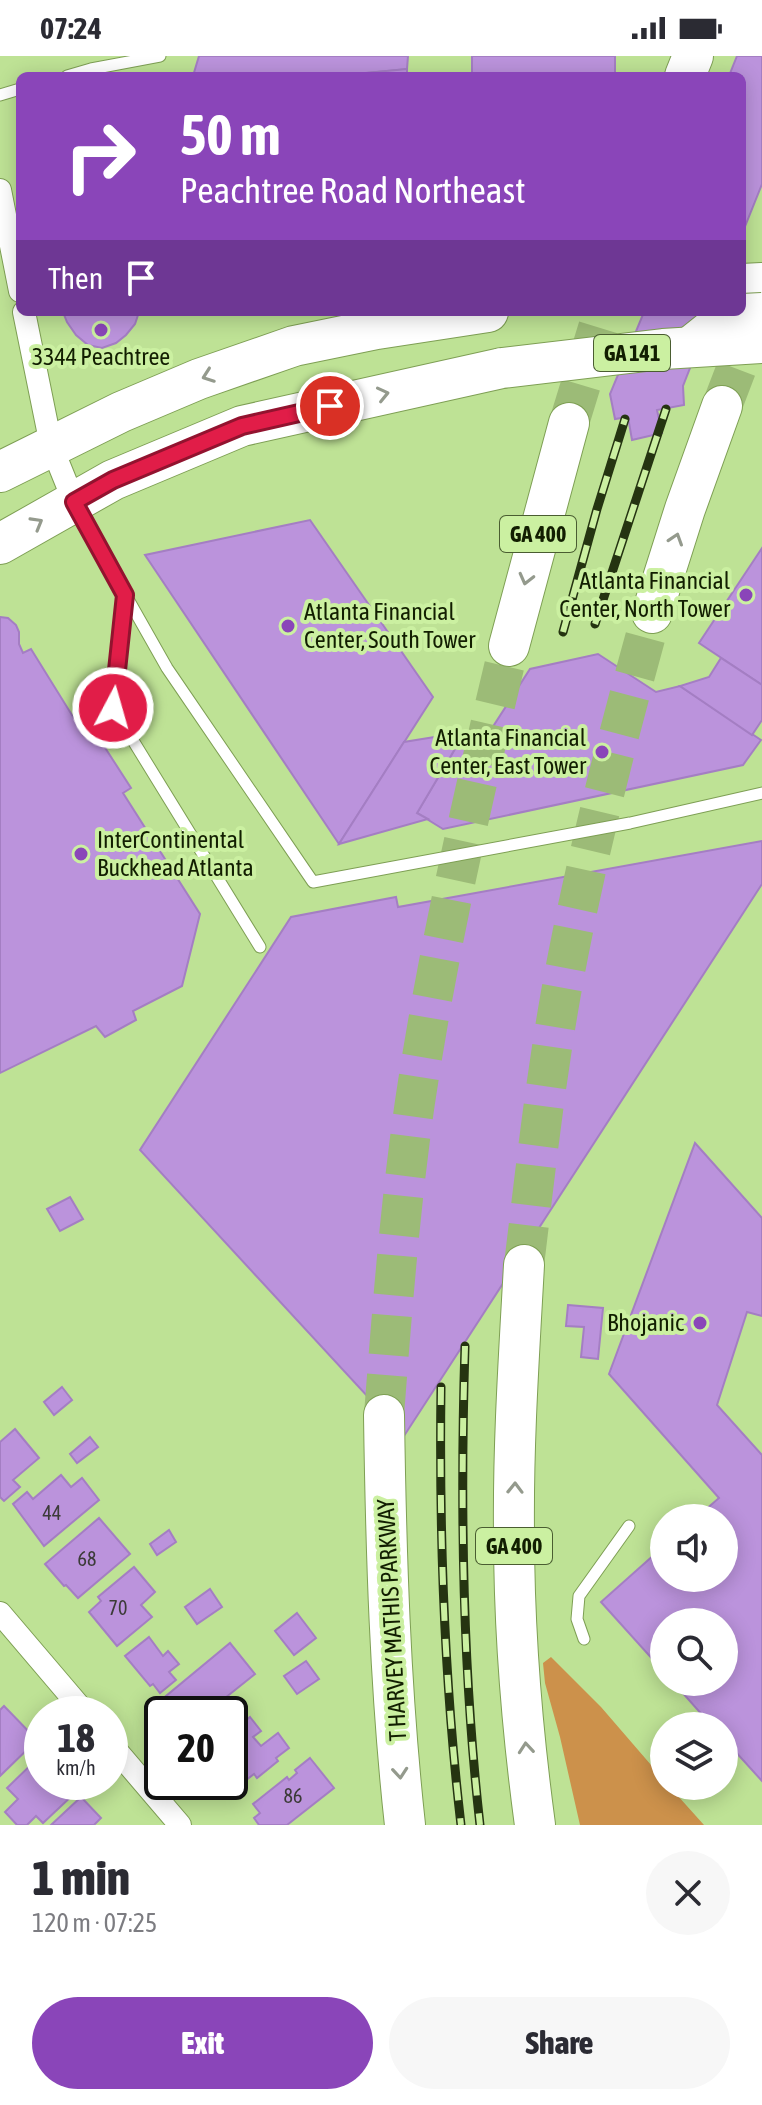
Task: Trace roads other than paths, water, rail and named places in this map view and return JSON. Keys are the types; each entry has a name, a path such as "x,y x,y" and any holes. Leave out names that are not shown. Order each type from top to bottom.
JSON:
{"highway":[{"path":"0,472 121,412 199,379 294,346 462,316"},
{"name":"GA 141","path":"0,544 113,480 242,426 502,368 684,348 762,343"},
{"path":"652,613 722,406"},
{"name":"GA 400","path":"509,646 569,423"},
{"name":"GA 400","path":"524,1265 516,1405 514,1535 519,1659 535,1825"},
{"name":"T HARVEY MATHIS PARKWAY","path":"384,1415 391,1662 405,1825"}],"main road":[{"path":"684,348 724,316"}],"street":[{"path":"0,190 16,271"},
{"path":"25,316 51,445 74,502"},
{"path":"0,1613 71,1696"},
{"path":"128,1764 180,1825"}],"lane":[{"path":"81,72 160,56"},
{"path":"74,502 167,668 313,882 630,823 762,793"},
{"path":"125,595 113,708 260,947"},
{"path":"584,1639 577,1619 579,1596 629,1526"}],"tunnel":[{"path":"722,406 758,312"},
{"path":"569,423 602,316"},
{"path":"524,1265 550,1061 570,945 602,802 652,613"},
{"path":"384,1415 401,1219 424,1044 457,873 509,646"}],"railway":[{"path":"595,624 666,409"},
{"path":"563,632 625,419"},
{"path":"465,1346 464,1586 469,1706 480,1825"},
{"path":"441,1387 444,1606 450,1716 461,1825"}],"place":[{"name":"3344 Peachtree","path":"101,330"},
{"name":"Atlanta Financial Center, North Tower","path":"746,595"},
{"name":"Atlanta Financial Center, South Tower","path":"288,626"},
{"name":"Atlanta Financial Center, East Tower","path":"602,752"},
{"name":"InterContinental Buckhead Atlanta","path":"81,854"},
{"name":"Bhojanic","path":"700,1323"}]}
